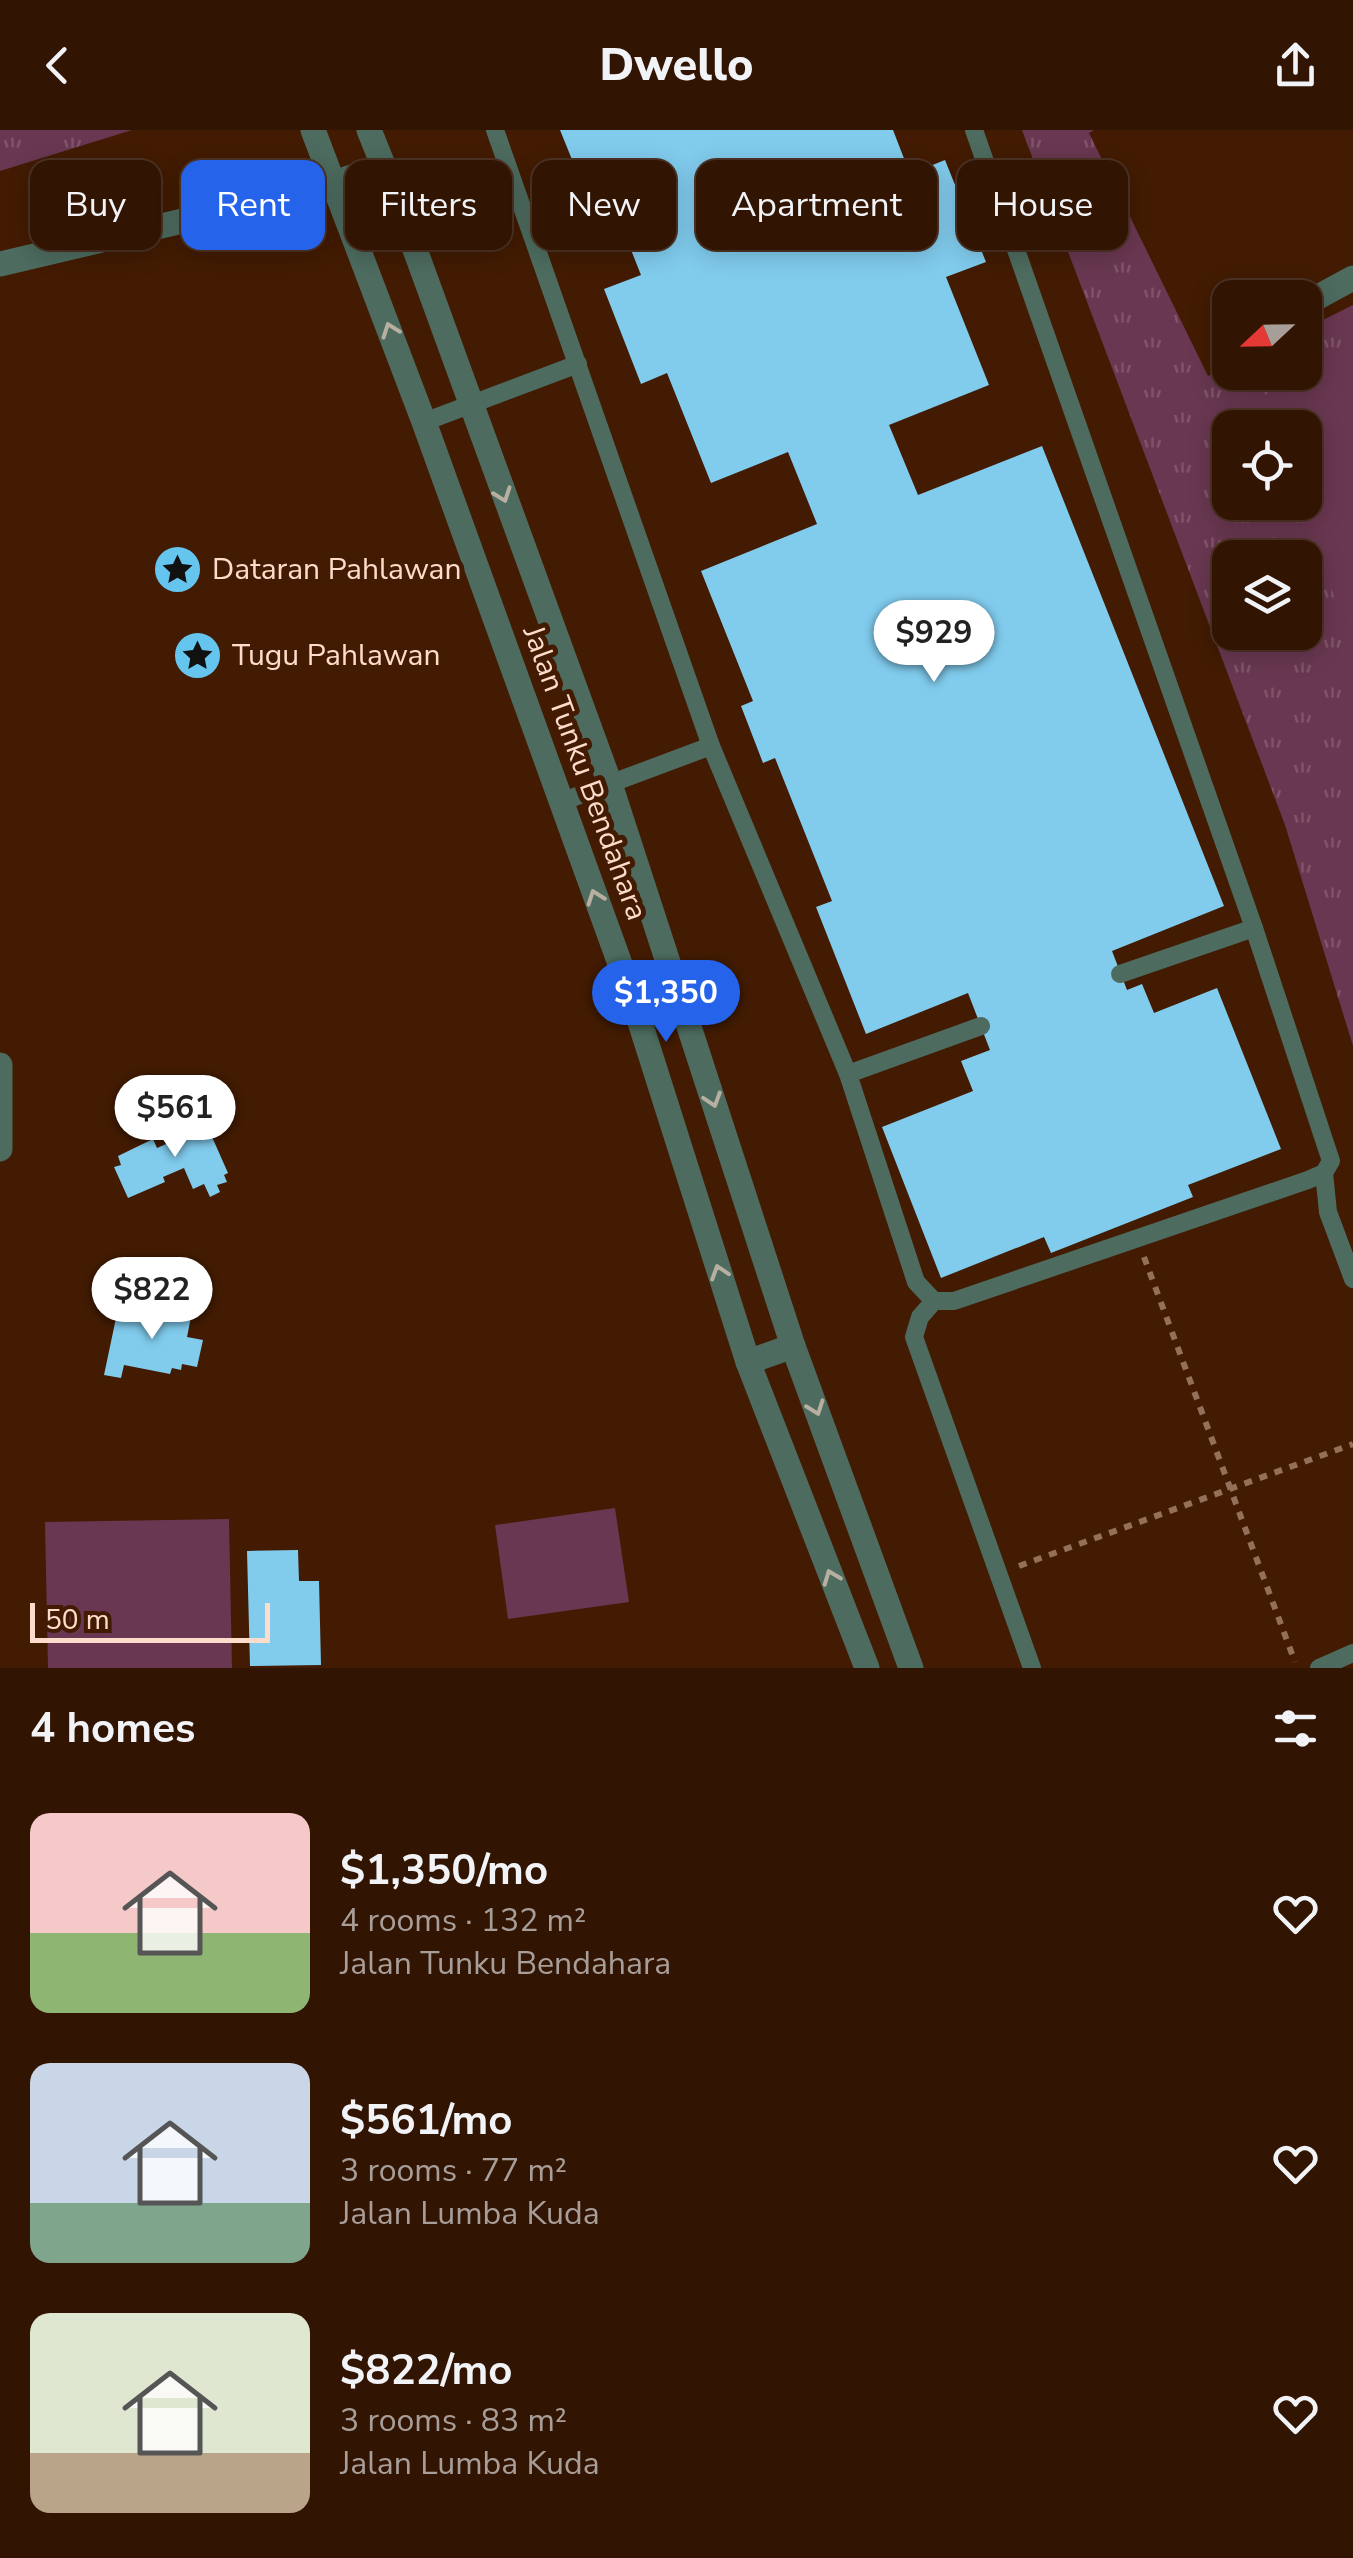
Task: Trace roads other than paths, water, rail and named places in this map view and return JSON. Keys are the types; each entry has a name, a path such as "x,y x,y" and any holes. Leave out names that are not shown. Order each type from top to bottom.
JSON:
{"street":[{"name":"Jalan Tunku Bendahara","path":"314,130 632,997 748,1362 867,1668"},
{"name":"Jalan Tunku Bendahara","path":"369,130 382,160"},
{"path":"0,264 345,180"},
{"name":"Jalan Tunku Bendahara","path":"414,250 610,784 792,1346 911,1668"},
{"path":"1322,295 1353,278"},
{"path":"0,1065 0,1149"},
{"path":"748,1362 792,1346"}],"lane":[{"path":"495,130 711,746 848,1074 916,1282 934,1301 954,1301 1324,1173 1332,1161 974,130"},
{"path":"424,422 578,364"},
{"path":"561,802 711,746"},
{"path":"1120,974 1254,928"},
{"path":"848,1074 981,1026"},
{"path":"1324,1173 1328,1212 1353,1279"},
{"path":"934,1301 920,1317 914,1337 1032,1668"},
{"path":"1318,1668 1353,1654"}],"place":[{"name":"Dataran Pahlawan","path":"177,569"},
{"name":"Tugu Pahlawan","path":"197,655"}]}
